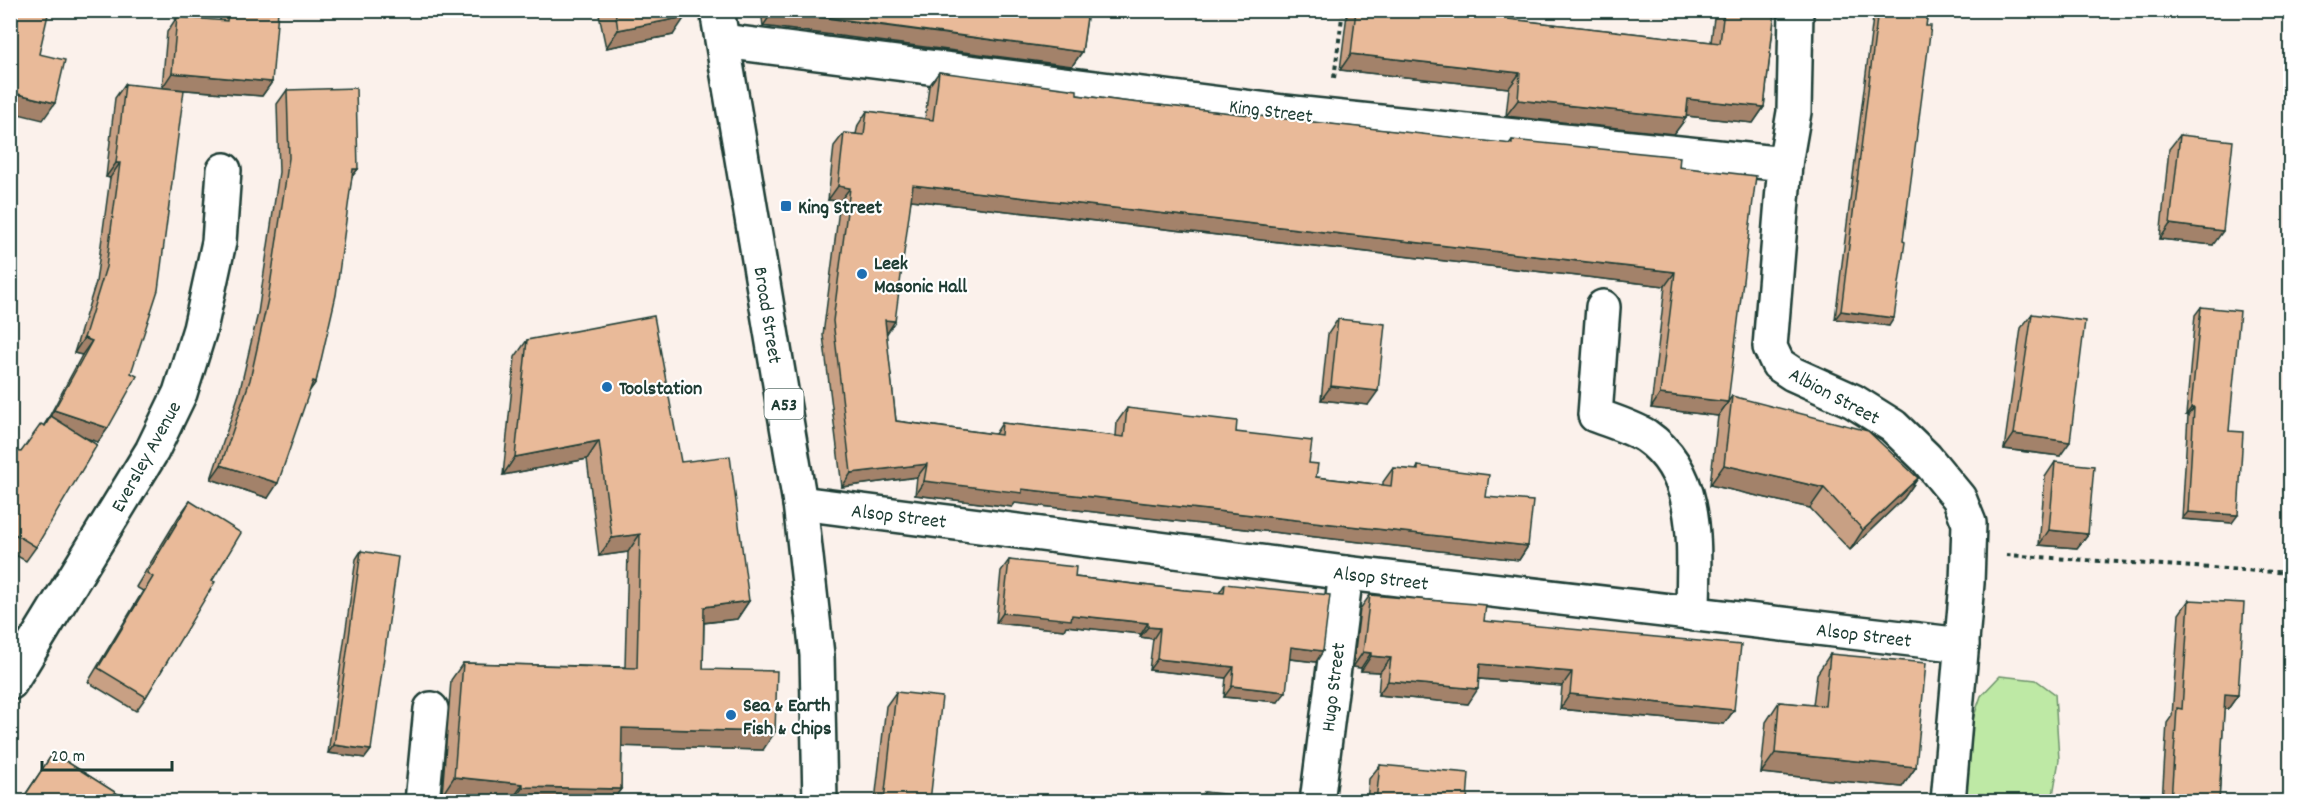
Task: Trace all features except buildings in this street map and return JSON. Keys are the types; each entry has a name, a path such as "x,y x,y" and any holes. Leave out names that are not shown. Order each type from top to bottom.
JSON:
{"main road":[{"name":"Albion Street","path":"1796,10 1794,112 1785,164 1770,347 1778,364 1793,374 1853,401 1883,420 1926,458 1959,498 1969,522 1970,553 1948,801"},
{"name":"King Street","path":"720,26 1329,116 1785,164"},
{"name":"Broad Street","path":"720,26 800,503 817,655 820,801"},
{"name":"Eversley Avenue","path":"10,684 152,451 180,393 200,328 219,242 224,170"},
{"path":"1603,307 1595,415 1647,437 1667,459 1685,485 1693,519 1694,614"},
{"name":"Alsop Street","path":"800,503 1346,573 1962,645"},
{"name":"Hugo Street","path":"1317,801 1346,573"},
{"path":"422,801 431,709"}],"path":[{"path":"1329,116 1343,10"},
{"path":"1970,553 2290,573"}],"green space":[{"path":"2000,676 2036,680 2055,694 2059,760 2052,801 1966,801 1973,719 1981,696"}],"place":[{"name":"King Street","path":"786,206"},
{"name":"Leek Masonic Hall","path":"862,274"},
{"name":"Toolstation","path":"607,387"},
{"name":"Sea & Earth Fish & Chips","path":"731,715"}]}
